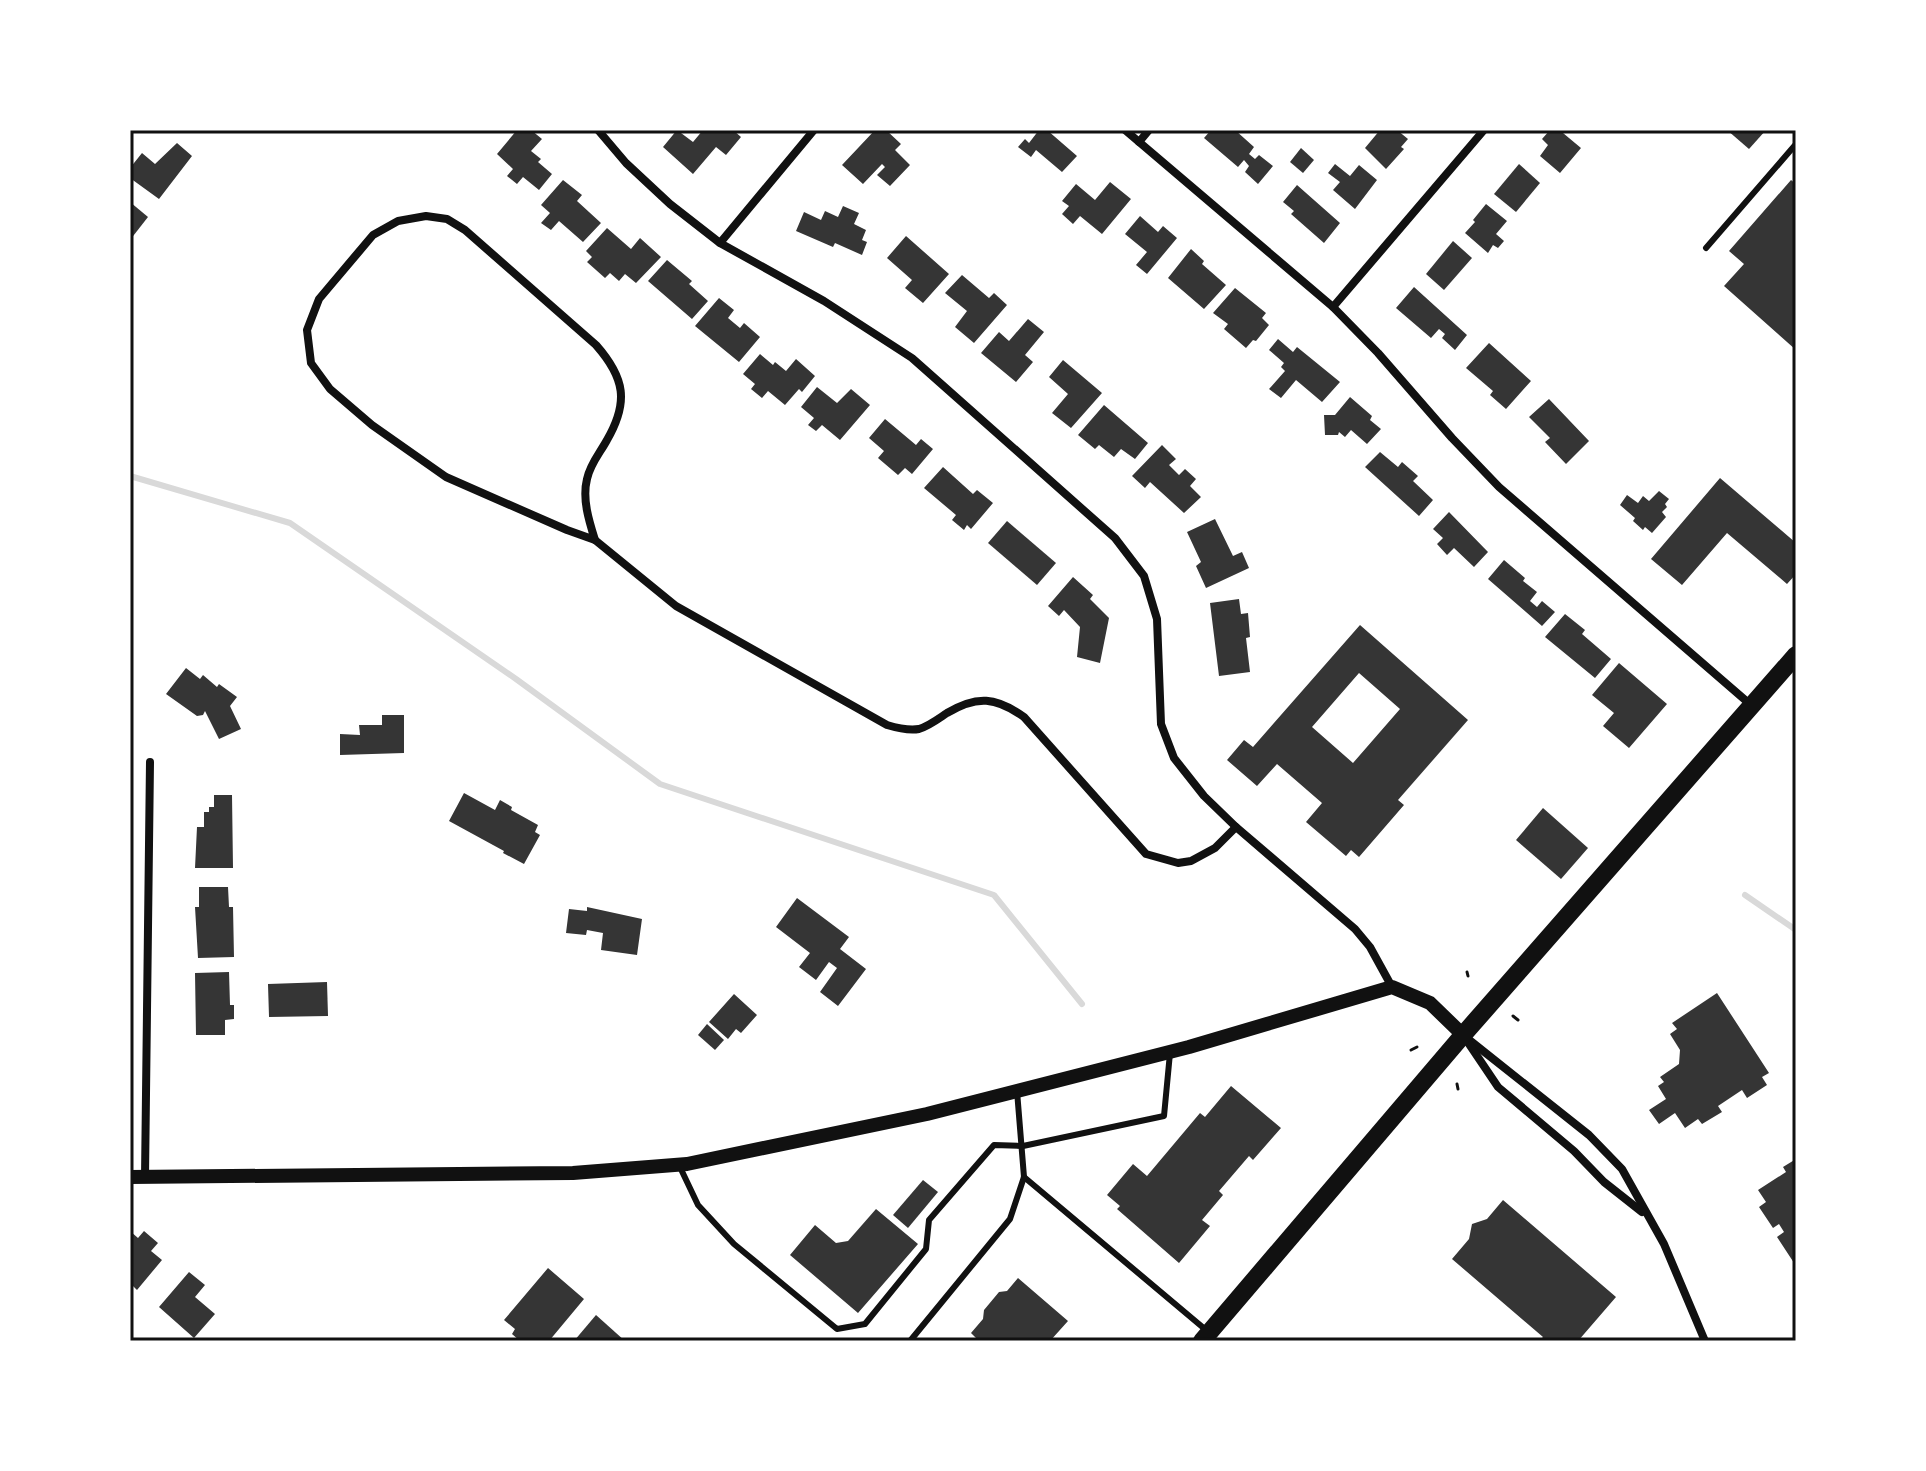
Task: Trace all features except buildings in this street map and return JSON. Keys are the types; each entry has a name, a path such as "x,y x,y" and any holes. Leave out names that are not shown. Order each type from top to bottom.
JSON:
{"main road":[{"path":"1205,1337 1463,1035 1796,655"}],"street":[{"path":"598,130 626,163 670,204 720,243 824,301 912,358 1115,538 1144,576 1157,619 1161,724 1166,742 1188,779 1236,827 1355,929 1370,947 1392,987 1430,1003 1463,1035 1589,1135 1622,1169 1664,1244 1705,1341"},
{"path":"720,243 814,130"},
{"path":"1125,130 1333,307 1499,487 1752,706"},
{"path":"1139,142 1149,130"},
{"path":"1333,307 1484,130"},
{"path":"595,540 587,515 586,480 619,414 621,389 613,364 596,345 477,241 447,219 426,216 398,221 373,235 319,299 307,330 311,363 330,389 372,425 446,477 595,540 676,606 887,725 919,729 966,703 980,701 997,701 1011,708 1024,717 1146,854 1178,863 1191,861 1215,848 1236,827"},
{"path":"150,762 137,1177 573,1173 679,1165 927,1114 1170,1052 1392,987"},
{"path":"1463,1035 1498,1087 1574,1151 1604,1182 1646,1215"}],"lane":[{"path":"1706,248 1796,144"},
{"path":"679,1165 698,1205 734,1244 837,1329 865,1324 926,1249 929,1220 994,1145 1023,1146 1164,1116 1170,1052"},
{"path":"910,1341 1010,1219 1024,1177 1017,1091"},
{"path":"1024,1177 1205,1337"}],"path":[{"path":"1513,1016 1518,1020"},
{"path":"1411,1050 1417,1047"}],"waterway":[{"path":"130,476 290,523 516,679 660,784 994,895 1082,1004"},
{"path":"1745,895 1796,930"}]}
